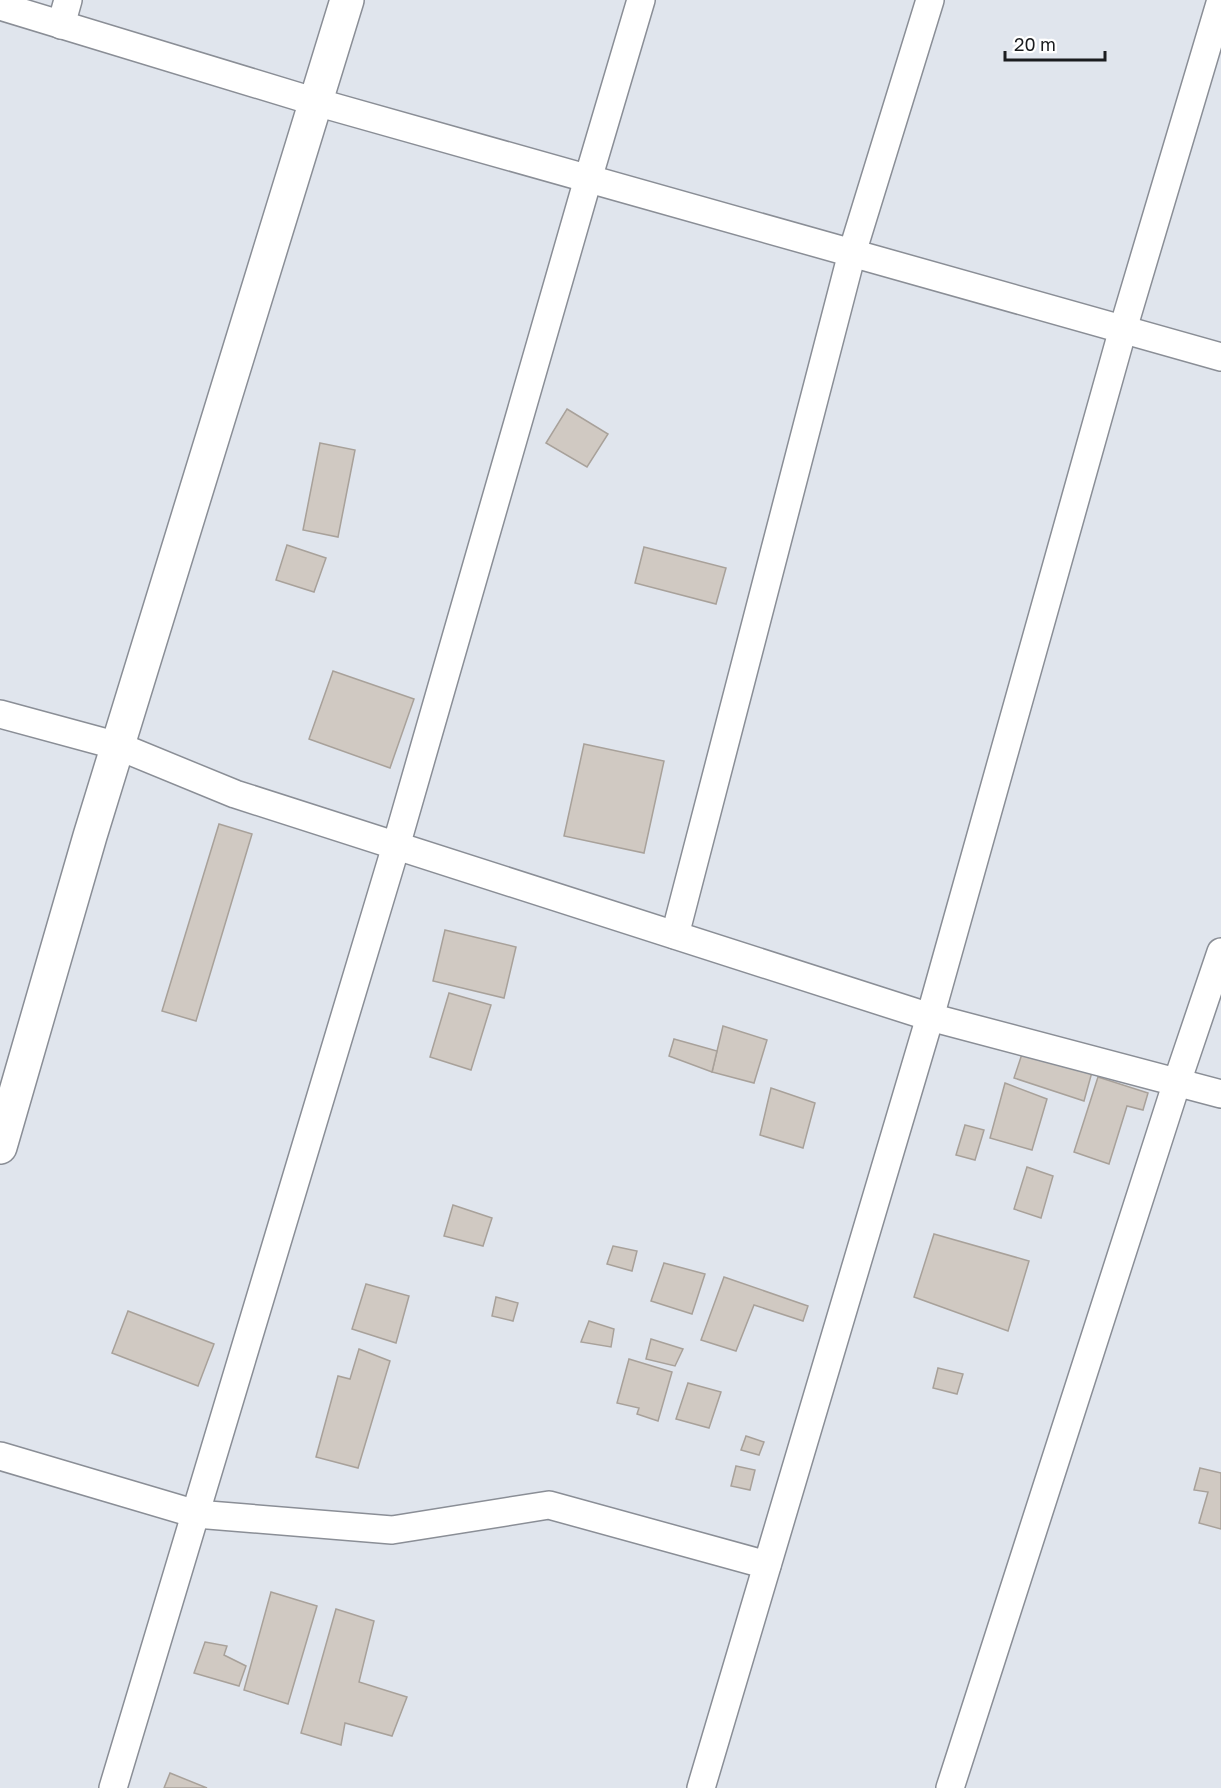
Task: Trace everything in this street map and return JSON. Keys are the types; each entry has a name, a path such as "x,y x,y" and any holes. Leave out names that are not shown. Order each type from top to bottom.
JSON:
{"street":[{"path":"0,1147 87,847 347,0"},
{"path":"113,1788 396,846 641,0"},
{"path":"675,935 852,253 930,0"},
{"path":"700,1788 930,1017 1123,329 1221,0"},
{"path":"0,6 65,13 316,102 1221,357"},
{"path":"0,714 118,746 235,794 930,1017 1221,1094"},
{"path":"950,1788 1221,952"},
{"path":"0,1456 196,1514 392,1530 549,1505 767,1565"}],"building":[{"path":"567,409 608,434 587,467 546,443"},
{"path":"320,443 355,450 338,537 303,530"},
{"path":"287,545 326,558 314,592 276,580"},
{"path":"644,547 726,568 716,604 635,583"},
{"path":"333,671 414,699 390,768 309,739"},
{"path":"584,744 664,761 644,853 564,836"},
{"path":"219,824 252,834 196,1021 162,1011"},
{"path":"445,930 516,947 504,998 433,981"},
{"path":"449,993 491,1005 471,1070 430,1057"},
{"path":"723,1026 767,1040 754,1083 712,1072"},
{"path":"674,1039 717,1051 712,1072 669,1056"},
{"path":"1023,1051 1092,1072 1084,1101 1014,1078"},
{"path":"1098,1077 1148,1093 1143,1110 1127,1106 1109,1164 1074,1152"},
{"path":"1005,1083 1047,1099 1032,1150 990,1138"},
{"path":"771,1088 815,1103 803,1148 760,1135"},
{"path":"965,1125 984,1130 975,1160 956,1155"},
{"path":"1027,1167 1053,1176 1041,1218 1014,1209"},
{"path":"453,1205 492,1218 483,1246 444,1236"},
{"path":"934,1234 1029,1261 1008,1331 914,1297"},
{"path":"613,1246 637,1251 632,1271 607,1264"},
{"path":"664,1263 705,1274 692,1314 651,1301"},
{"path":"724,1277 808,1306 803,1321 754,1305 736,1351 701,1340"},
{"path":"366,1284 409,1296 396,1343 352,1329"},
{"path":"496,1297 518,1303 513,1321 492,1316"},
{"path":"128,1311 214,1344 198,1386 112,1353"},
{"path":"589,1321 614,1329 611,1347 581,1342"},
{"path":"651,1339 683,1349 675,1366 646,1359"},
{"path":"359,1349 390,1361 358,1468 316,1457 338,1376 350,1379"},
{"path":"629,1359 672,1372 658,1421 637,1414 639,1408 617,1403"},
{"path":"938,1368 963,1374 957,1394 933,1388"},
{"path":"688,1383 721,1392 709,1428 676,1419"},
{"path":"746,1436 764,1442 759,1455 741,1450"},
{"path":"736,1466 755,1470 750,1490 731,1486"},
{"path":"1200,1468 1221,1473 1221,1529 1199,1523 1208,1492 1194,1490"},
{"path":"271,1592 317,1606 288,1704 244,1690"},
{"path":"336,1609 374,1621 359,1682 407,1697 392,1736 345,1723 341,1745 301,1733"},
{"path":"205,1642 227,1646 224,1655 246,1666 239,1686 194,1673"},
{"path":"170,1773 207,1788 164,1788"}]}
